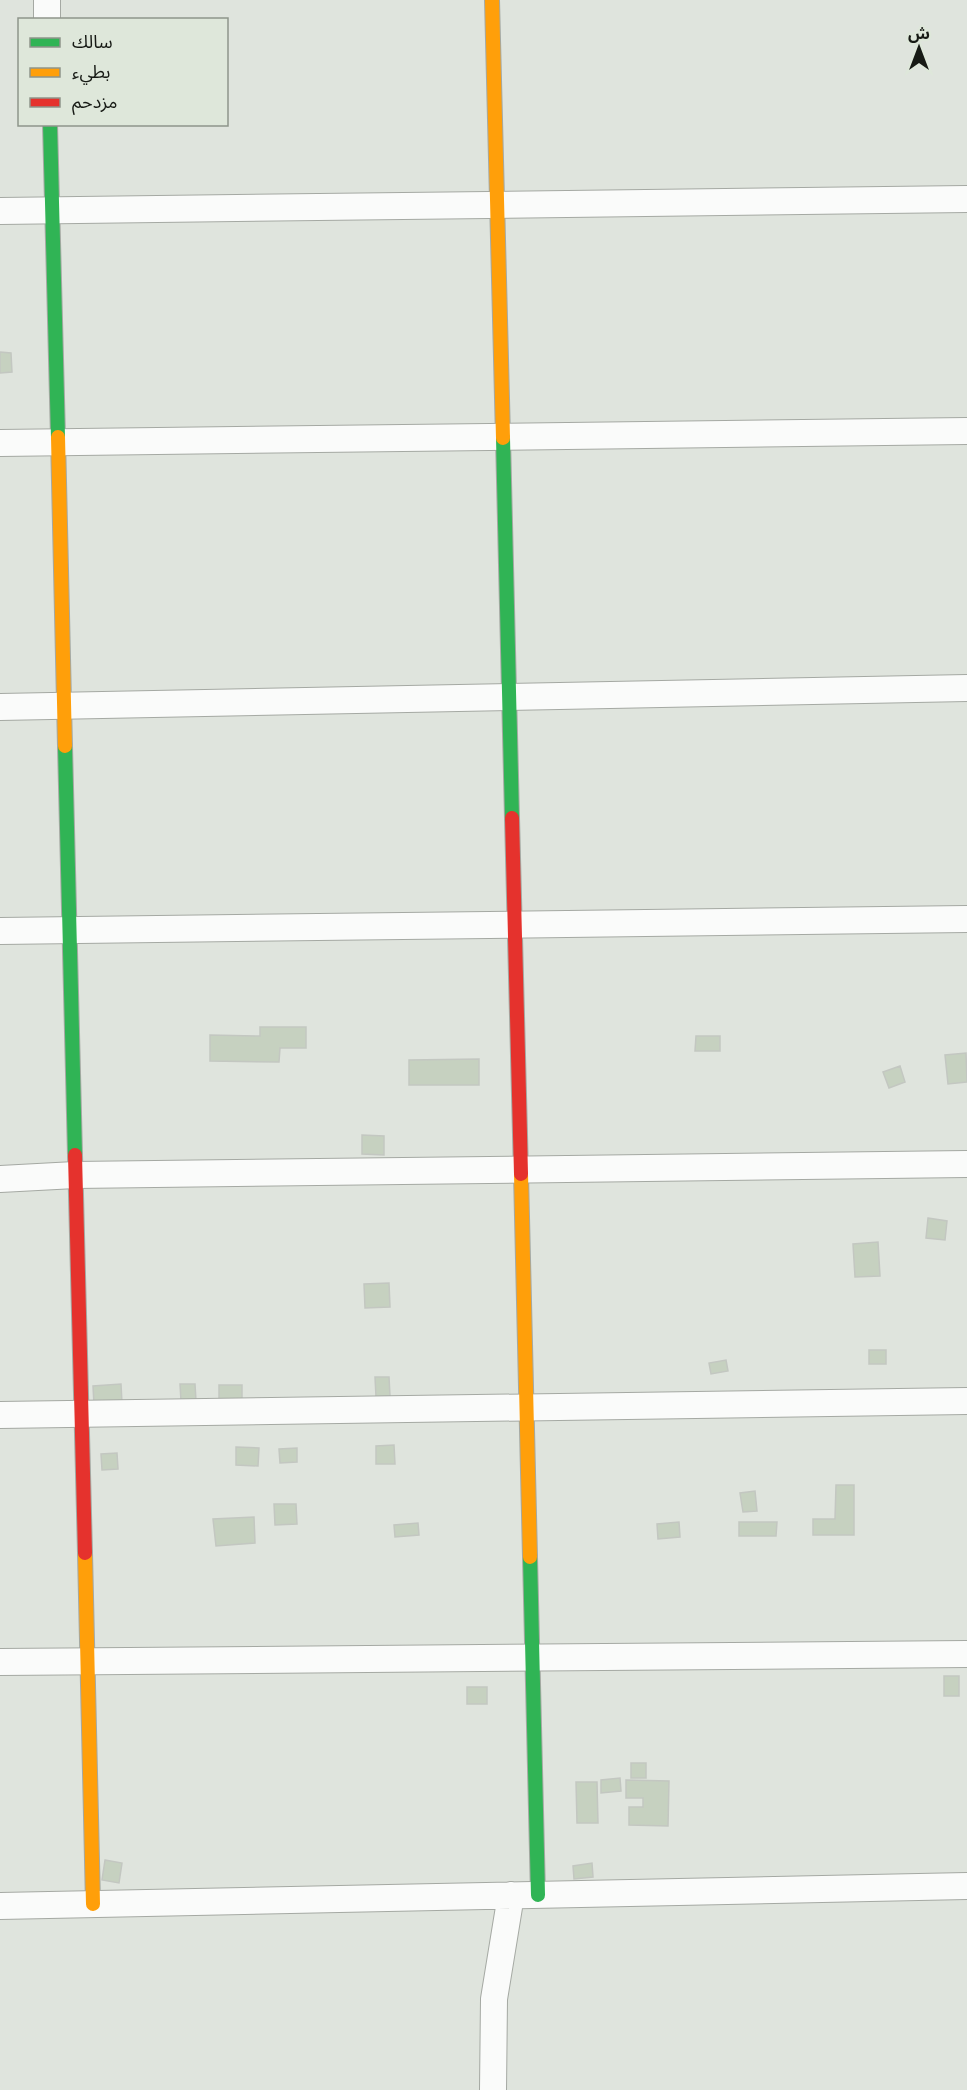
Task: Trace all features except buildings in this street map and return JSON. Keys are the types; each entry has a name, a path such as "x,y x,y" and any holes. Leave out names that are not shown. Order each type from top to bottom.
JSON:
{"street":[{"path":"47,0 47,18"},
{"path":"492,0 538,1895"},
{"path":"50,126 93,1904"},
{"path":"0,211 967,199"},
{"path":"0,443 967,431"},
{"path":"0,707 967,688"},
{"path":"0,931 967,919"},
{"path":"0,1179 75,1175 967,1164"},
{"path":"0,1415 967,1401"},
{"path":"0,1662 967,1654"},
{"path":"0,1906 967,1886"},
{"path":"493,2090 494,1999 511,1895"}],"traffic: fast":[{"path":"50,126 58,437"},
{"path":"503,438 512,818"},
{"path":"65,746 75,1155"},
{"path":"530,1557 538,1895"}],"traffic: slow":[{"path":"492,0 503,438"},
{"path":"58,437 65,746"},
{"path":"521,1174 530,1557"},
{"path":"85,1553 93,1904"}],"traffic: jam":[{"path":"512,818 521,1174"},
{"path":"75,1155 85,1553"}]}
